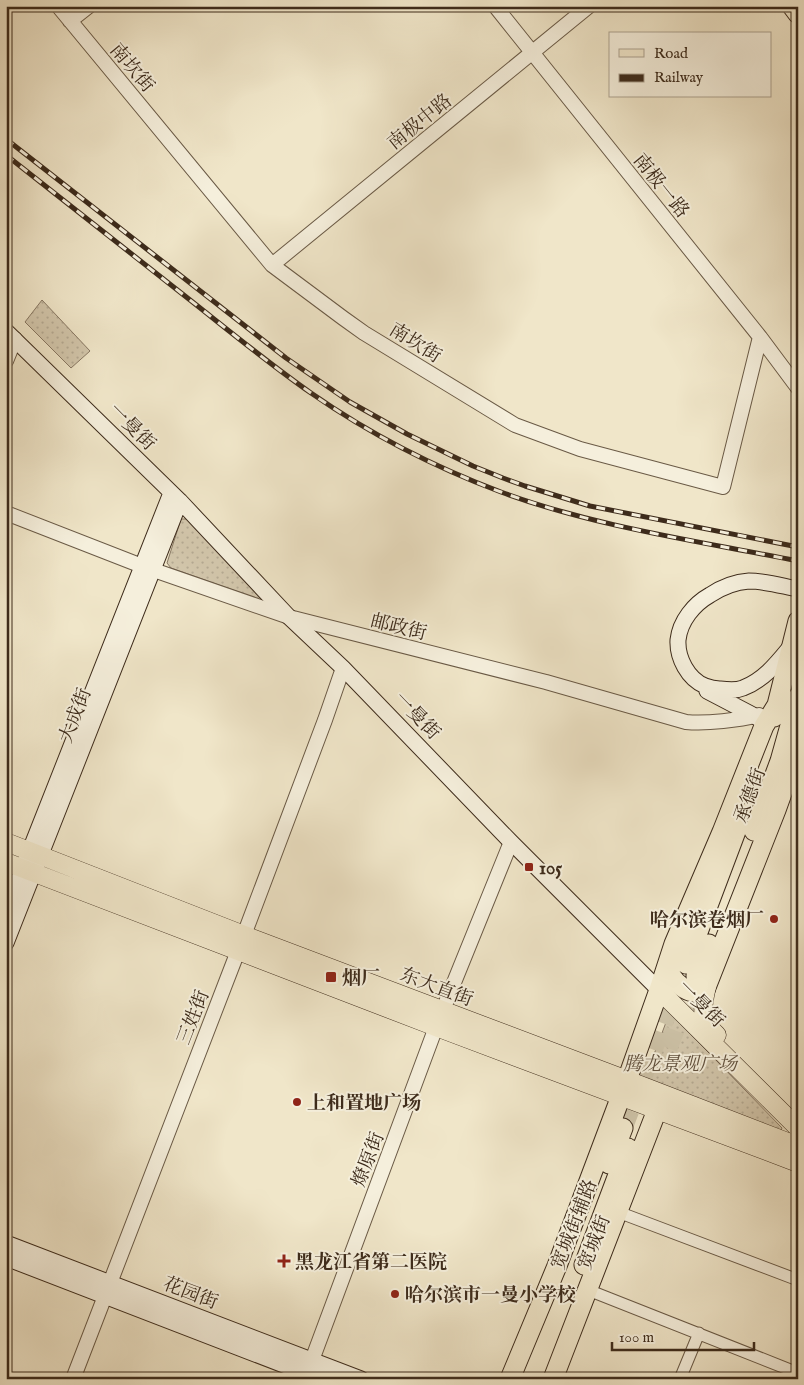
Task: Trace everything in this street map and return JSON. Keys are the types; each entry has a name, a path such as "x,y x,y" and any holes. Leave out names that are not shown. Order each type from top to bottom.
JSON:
{"highway":[{"path":"792,6 798,14"},
{"name":"承德街","path":"689,973 785,697 798,621"},
{"path":"785,697 760,720 722,832 674,944 689,973 711,972 798,750"},
{"name":"宽城街辅路","path":"510,1379 557,1266 660,990 689,973"},
{"name":"宽城街辅路","path":"553,1379 657,1110"},
{"name":"宽城街","path":"524,1379 629,1130 541,1379"}],"main road":[{"name":"一曼街","path":"11,335 176,497 289,617 343,668 510,842 798,1128"},
{"name":"大成街","path":"6,943 35,853 176,497"},
{"path":"760,720 695,685 680,669 673,644 673,634 690,604 720,584 736,578 754,577 798,584"},
{"path":"793,643 775,666 756,681 742,688 725,690 710,688 700,684 687,671 678,647 678,639 689,614 698,603 721,588 750,581 798,589"},
{"name":"东大直街","path":"6,842 241,943"},
{"name":"东大直街","path":"6,862 241,943 624,1088 798,1146"},
{"name":"大成街","path":"6,911 29,870"},
{"name":"一曼街","path":"689,973 703,1002 702,1012 708,1026 798,1115"},
{"name":"东大直街","path":"624,1088 657,1110 798,1163"},
{"path":"756,1147 798,1176"},
{"name":"花园街","path":"6,1243 107,1289 311,1373 360,1379"},
{"name":"花园街","path":"6,1258 107,1289"}],"street":[{"name":"南坎街","path":"58,6 272,265 364,333 515,425 580,449 723,487 760,337"},
{"path":"70,21 89,6"},
{"name":"南极一路","path":"495,6 760,337 798,388"},
{"name":"南极中路","path":"272,265 589,6"},
{"path":"6,360 11,335"},
{"name":"邮政街","path":"6,513 148,568 289,617 546,682 686,722 760,720"},
{"name":"三姓街","path":"73,1379 241,943 343,668"},
{"name":"燎原街","path":"311,1373 440,1019 510,842"},
{"path":"618,1212 798,1280"},
{"path":"588,1290 798,1373"},
{"path":"680,1379 699,1333"}],"green space":[{"path":"42,300 90,351 71,368 25,322"},
{"path":"181,519 187,519 264,601 171,568 167,563"},
{"name":"腾龙景观广场","path":"672,1015 782,1128 780,1133 649,1080 647,1073 668,1017"}],"tunnel":[{"path":"623,1128 686,964"},
{"path":"668,1048 696,976"}],"railway":[{"path":"6,139 286,358 350,402 407,434 473,466 503,478 590,506 798,547"},
{"path":"6,155 295,382 379,436 451,472 501,492 573,515 648,532 798,561"}],"place":[{"name":"105","path":"529,867"},
{"name":"哈尔滨卷烟厂","path":"774,919"},
{"name":"烟厂","path":"331,977"},
{"name":"上和置地广场","path":"297,1102"},
{"name":"黑龙江省第二医院","path":"284,1261"},
{"name":"哈尔滨市一曼小学校","path":"395,1294"}]}
